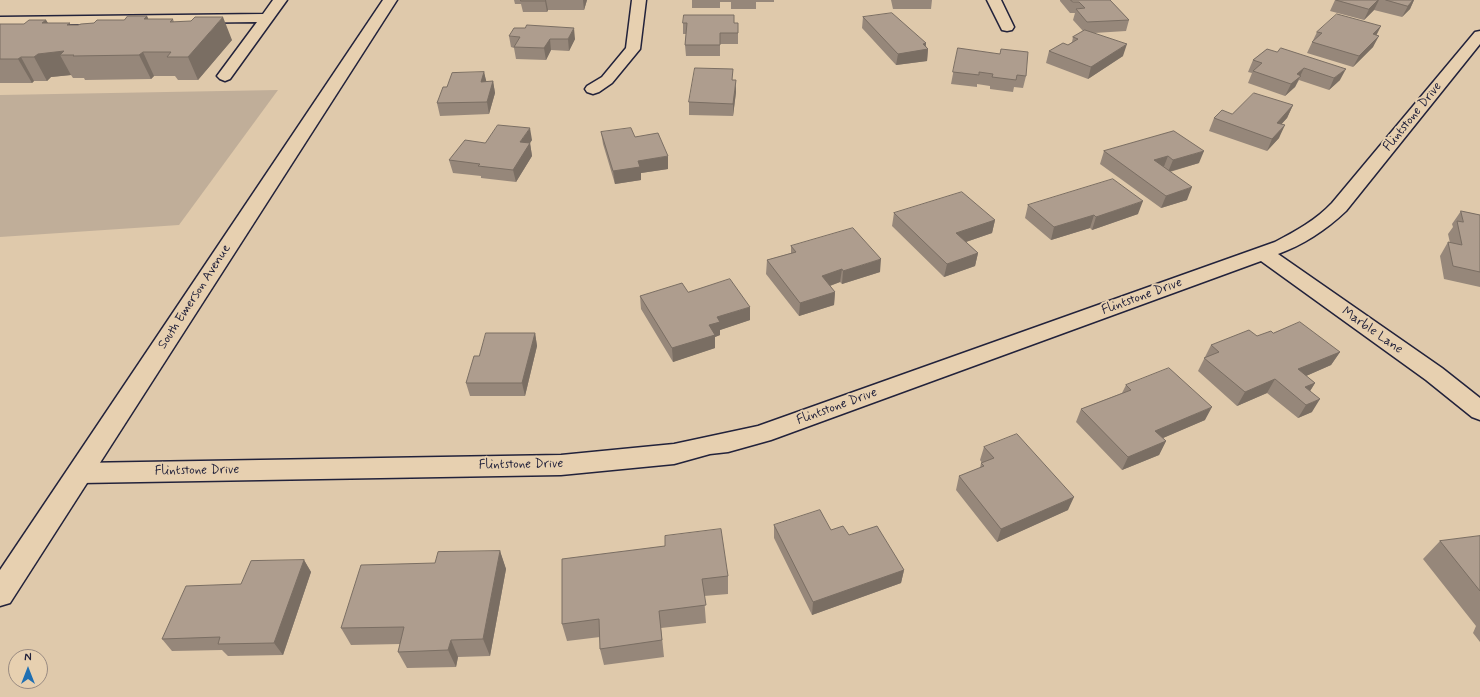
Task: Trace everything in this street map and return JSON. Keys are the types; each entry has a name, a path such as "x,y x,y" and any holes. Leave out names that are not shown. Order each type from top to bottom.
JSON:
{"street":[{"path":"225,76 280,0"},
{"name":"South Emerson Avenue","path":"2,587 80,473 390,0"},
{"path":"593,89 607,80 633,49 639,0"},
{"path":"994,0 1007,27"},
{"path":"0,21 267,18"},
{"name":"Flintstone Drive","path":"80,473 561,465 674,454 710,445 728,443 796,423 1263,253 1300,237 1328,218 1339,208 1480,35"},
{"name":"Marble Lane","path":"1263,253 1434,374 1480,411"}],"shaded area":[{"path":"278,90 179,225 0,237 0,95"}],"building":[{"path":"521,0 546,0 521,1"},
{"path":"1071,0 1110,0 1129,20 1087,22 1076,9 1085,8 1079,2 1073,2"},
{"path":"1336,0 1378,0 1369,9"},
{"path":"1386,0 1413,0 1408,6"},
{"path":"892,13 926,43 923,44 928,49 898,54 863,17"},
{"path":"1337,14 1381,26 1373,34 1379,36 1359,56 1312,42 1322,33 1317,32"},
{"path":"684,15 734,15 734,23 738,23 738,33 720,33 720,45 685,45 687,23 683,23"},
{"path":"128,16 147,16 144,19 173,19 170,22 191,21 195,17 223,17 188,57 167,57 171,52 143,52 139,55 60,55 64,51 38,54 34,57 21,57 18,59 0,59 0,24 24,24 29,20 46,20 42,23 70,23 67,25 78,25 94,23 97,20 124,20"},
{"path":"527,25 574,28 568,39 550,39 544,48 514,47 520,37 509,36 514,28 525,28"},
{"path":"1085,30 1127,44 1091,67 1049,51 1063,43 1068,45 1078,39 1073,37"},
{"path":"958,48 1000,54 1001,49 1028,52 1026,76 1017,75 1016,80 992,77 993,74 979,72 979,75 953,72"},
{"path":"1281,48 1346,69 1334,78 1304,68 1297,74 1301,76 1291,84 1253,71 1262,63 1253,60 1267,49 1277,52"},
{"path":"695,68 733,69 732,80 736,80 733,104 689,102"},
{"path":"484,72 481,82 493,81 487,102 437,103 443,87 447,87 452,73"},
{"path":"1254,93 1293,105 1277,123 1285,125 1272,139 1214,118 1222,110 1232,114"},
{"path":"498,125 530,128 520,142 530,143 513,170 478,166 480,164 449,160 465,140 485,143"},
{"path":"631,128 635,137 658,133 668,156 638,161 640,167 613,171 601,132"},
{"path":"1174,131 1204,151 1173,160 1168,156 1154,160 1192,187 1166,196 1104,151"},
{"path":"1113,179 1143,201 1096,217 1094,215 1054,227 1028,205"},
{"path":"962,192 995,220 956,233 978,253 947,264 894,213"},
{"path":"1461,211 1480,215 1480,272 1453,266 1448,242 1462,245 1457,221 1463,222"},
{"path":"853,228 881,259 822,276 835,292 800,303 767,260 796,252 791,246"},
{"path":"730,279 750,307 717,317 720,322 709,325 715,335 672,348 640,296 682,283 688,292"},
{"path":"1300,322 1340,352 1298,369 1315,383 1305,387 1320,399 1306,405 1275,379 1245,392 1204,358 1219,352 1211,345 1249,330 1257,336 1271,331 1273,333"},
{"path":"486,333 535,333 522,383 466,383 474,356 479,356"},
{"path":"1169,368 1212,407 1155,431 1166,441 1128,457 1081,409 1131,390 1126,385"},
{"path":"1017,434 1074,497 1001,529 959,476 984,466 981,463 994,458 984,447"},
{"path":"820,510 831,530 843,526 849,535 877,526 904,570 813,602 774,525"},
{"path":"721,529 728,576 702,579 706,605 659,611 662,640 600,649 599,619 562,624 562,559 665,546 665,536"},
{"path":"1480,536 1480,591 1440,541"},
{"path":"500,551 483,639 451,640 448,650 398,652 404,627 341,628 361,565 435,563 438,552"},
{"path":"304,560 274,643 218,644 220,637 162,639 186,586 241,584 251,561"}]}
